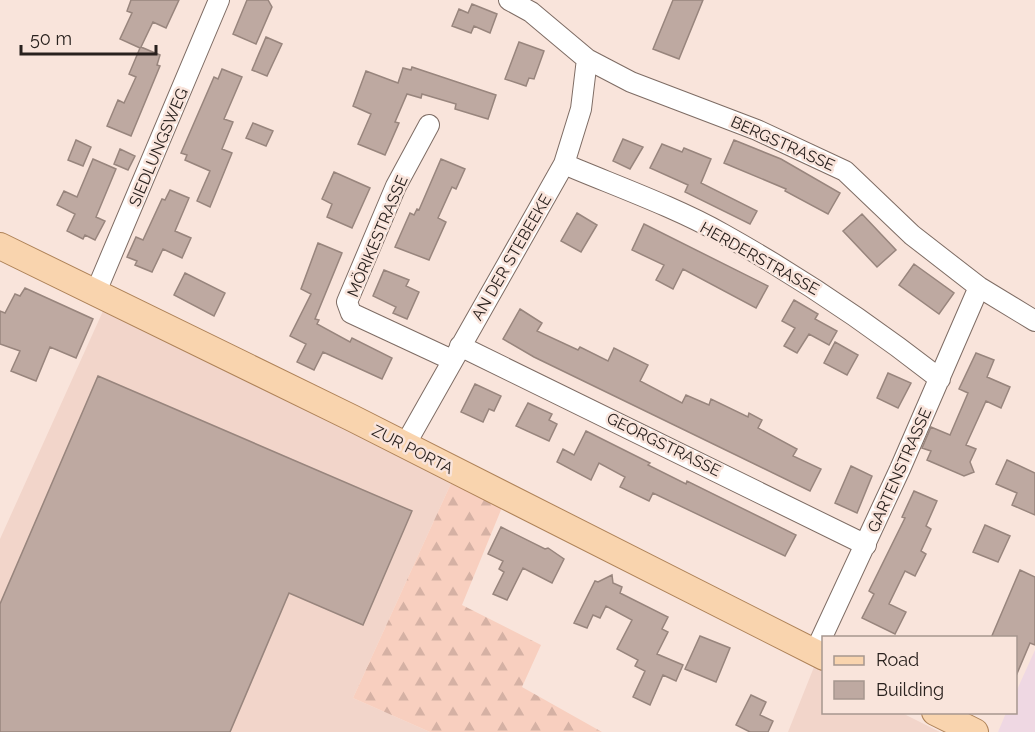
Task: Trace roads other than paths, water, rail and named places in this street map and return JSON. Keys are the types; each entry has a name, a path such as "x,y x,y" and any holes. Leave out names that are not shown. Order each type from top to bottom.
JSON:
{"main road":[{"name":"ZUR PORTA","path":"0,246 405,445 819,655"},
{"path":"939,714 975,732"}],"street":[{"name":"SIEDLUNGSWEG","path":"95,294 219,0"},
{"name":"BERGSTRASSE","path":"509,0 531,12 587,59 631,82 757,130 845,171 912,235 979,287 1035,321"},
{"name":"AN DER STEBEEKE","path":"405,445 564,164 580,109 587,59"},
{"name":"MÖRIKESTRASSE","path":"429,125 396,186 347,302 351,313 456,352"},
{"name":"HERDERSTRASSE","path":"564,164 721,233 824,294 883,334 940,379"},
{"name":"GARTENSTRASSE","path":"827,636 979,287"},
{"name":"GEORGSTRASSE","path":"456,352 866,545"}]}
